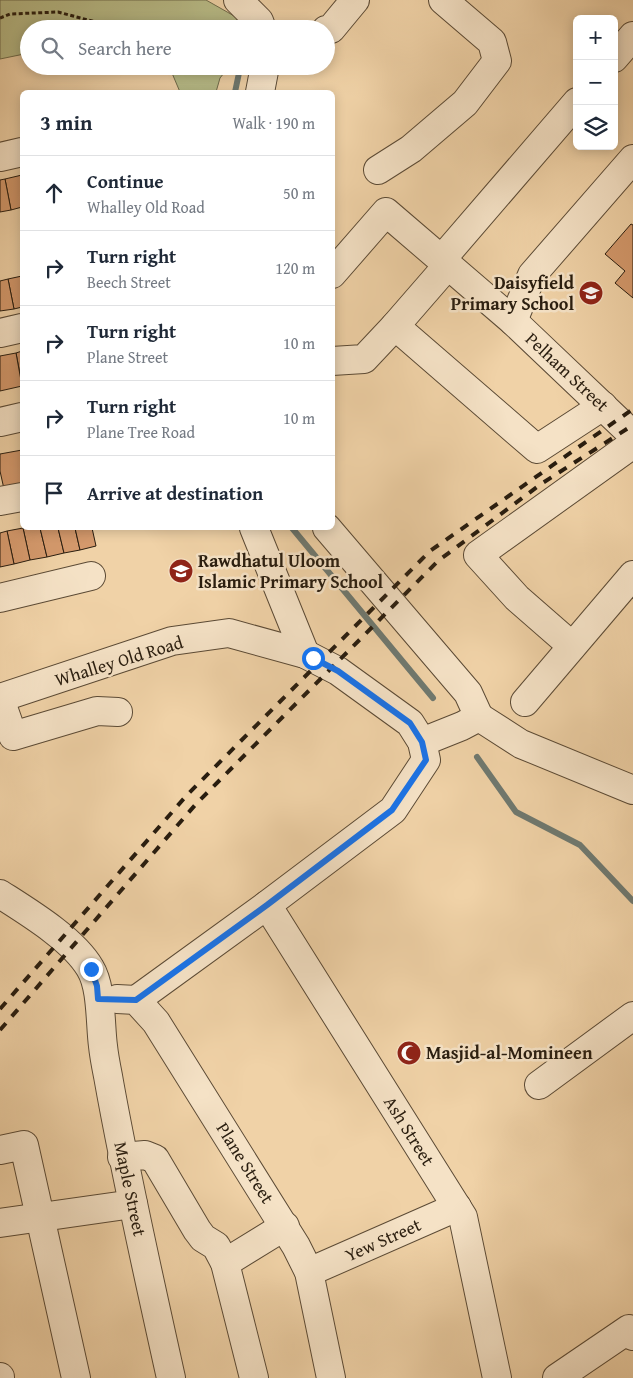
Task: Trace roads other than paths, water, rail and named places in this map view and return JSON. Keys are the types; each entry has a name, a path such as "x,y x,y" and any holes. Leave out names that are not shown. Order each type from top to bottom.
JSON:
{"street":[{"path":"238,0 257,20"},
{"path":"335,24 355,0"},
{"path":"378,170 411,149 465,103 497,61 492,42 443,0"},
{"path":"618,53 633,36"},
{"path":"260,90 263,75"},
{"path":"335,361 364,358 395,326 575,105"},
{"path":"0,157 20,152"},
{"path":"512,321 532,275 633,160"},
{"name":"Pelham Street","path":"335,271 386,212 512,321 633,435"},
{"path":"395,326 537,449 603,406"},
{"path":"0,333 20,328"},
{"path":"0,422 20,417"},
{"path":"572,646 518,598 478,555 633,444"},
{"path":"0,501 20,497"},
{"path":"255,530 305,654"},
{"path":"329,530 468,693 479,717 521,744 633,790"},
{"path":"525,702 633,575"},
{"path":"0,598 91,576"},
{"name":"Whalley Old Road","path":"0,698 172,641 229,633 305,654 338,671 410,723 422,742"},
{"path":"0,698 13,736 97,711 118,712"},
{"path":"98,999 136,1000 267,905 392,810 426,760 422,742 479,717"},
{"name":"Maple Street","path":"0,894 41,920 78,952 91,969 97,986 103,1047 122,1157 171,1378"},
{"name":"Ash Street","path":"267,905 463,1217 497,1378"},
{"name":"Plane Street","path":"136,1000 156,1022 285,1226 309,1272 331,1378"},
{"path":"539,1085 633,1016"},
{"path":"0,1150 24,1145 76,1378"},
{"path":"122,1157 145,1155 155,1159 197,1230 203,1238 216,1246 225,1263 254,1378"},
{"path":"0,1223 133,1204"},
{"name":"Yew Street","path":"309,1272 457,1207"},
{"path":"225,1263 285,1226"},
{"path":"557,1378 631,1332"}],"waterway":[{"path":"235,90 239,75"},
{"path":"294,530 433,698"},
{"path":"477,757 516,812 580,845 633,901"}],"railway":[{"path":"0,1009 187,795 430,551 633,409"},
{"path":"0,1030 196,804 438,561 541,484 633,425"}],"place":[{"name":"Daisyfield Primary School","path":"591,293"},
{"name":"Rawdhatul Uloom Islamic Primary School","path":"181,571"},
{"name":"Masjid-al-Momineen","path":"409,1053"}]}
